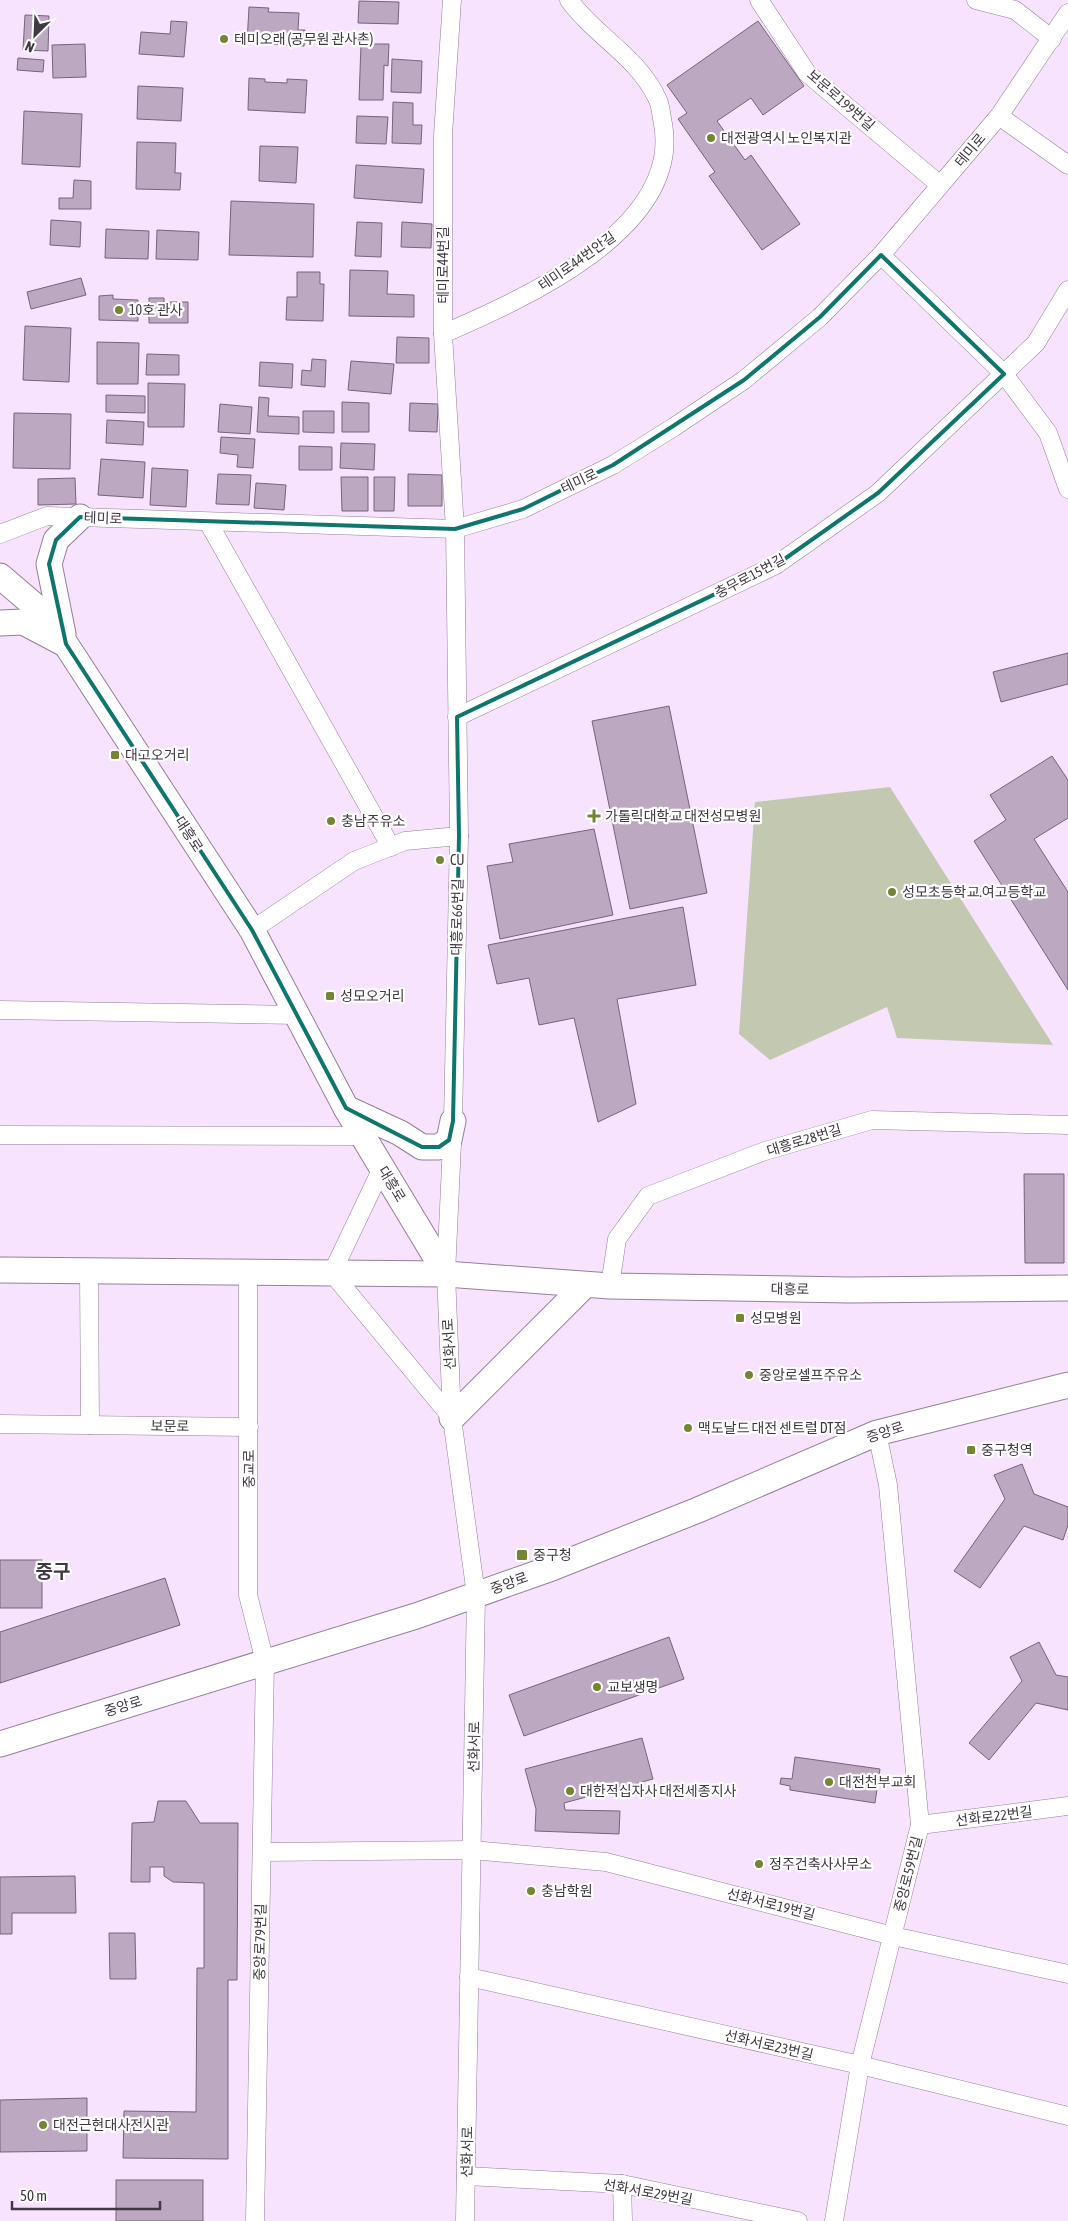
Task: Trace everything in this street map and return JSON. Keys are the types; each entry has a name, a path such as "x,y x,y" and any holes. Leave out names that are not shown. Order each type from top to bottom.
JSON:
{"main road":[{"path":"66,644 49,564 56,540 80,517"},
{"name":"대흥로","path":"0,576 48,617 252,930 346,1108 446,1274 610,1286 850,1290 1068,1288"},
{"path":"0,623 23,622 66,644"},
{"path":"346,1108 400,1133 422,1147 438,1147 449,1140 453,1122"},
{"path":"0,1270 446,1274"},
{"path":"452,1418 585,1284"},
{"name":"중앙로","path":"0,1744 476,1595 698,1510 877,1433 1068,1384"}],"street":[{"name":"테미로44번길","path":"452,0 443,135 443,334 455,529"},
{"name":"테미로44번안길","path":"443,334 512,304 553,279 617,234 638,212 663,162 665,135 658,100 644,74 569,0"},
{"name":"보문로199번길","path":"759,0 807,73 940,185"},
{"path":"976,0 1015,10 1052,39"},
{"name":"테미로","path":"0,534 47,516 455,529 523,509 613,464 674,427 744,380 812,324 881,255 999,116 1068,13"},
{"path":"999,116 1068,165"},
{"path":"881,255 1004,374 1048,433 1068,489"},
{"name":"충무로15번길","path":"457,717 776,565 878,493 1036,343 1068,290"},
{"path":"208,522 391,847"},
{"name":"대흥로66번길","path":"446,1274 453,1122 459,836 455,529"},
{"path":"252,930 354,861 405,842 459,836"},
{"path":"0,1010 296,1015"},
{"name":"대흥로28번길","path":"610,1286 617,1239 648,1196 765,1151 872,1120 1068,1125"},
{"path":"0,1135 363,1136"},
{"path":"382,1168 332,1273 452,1418"},
{"path":"89,1271 90,1425"},
{"name":"중교로","path":"248,1273 248,1595 265,1662"},
{"name":"선화서로","path":"446,1274 452,1418 476,1595 465,2221"},
{"name":"보문로","path":"0,1424 249,1427"},
{"name":"중앙로59번길","path":"834,2221 860,2066 920,1825 888,1485 877,1433"},
{"name":"중앙로79번길","path":"255,2221 265,1662"},
{"name":"선화로22번길","path":"920,1825 1068,1806"},
{"name":"선화서로19번길","path":"262,1852 472,1850 606,1862 893,1936 1068,1974"},
{"name":"선화서로23번길","path":"470,1977 860,2066 1068,2116"},
{"name":"선화서로29번길","path":"466,2176 622,2184 798,2221"},
{"path":"622,2184 623,2221"}],"highlighted area":[{"path":"881,255 1004,374 878,493 776,565 457,717 459,836 453,1121 449,1140 439,1147 422,1147 346,1108 252,930 66,644 49,564 56,540 80,517 455,529 523,509 613,465 744,380 820,317"}],"green space":[{"path":"890,787 1053,1045 897,1038 887,1007 770,1060 739,1034 755,802"}],"building":[{"path":"359,1 399,2 398,24 358,23"},
{"path":"249,7 269,8 268,12 299,13 298,30 305,30 304,46 247,43"},
{"path":"25,15 49,16 48,51 23,50"},
{"path":"171,21 187,22 184,57 139,54 141,32 170,34"},
{"name":"대전광역시 노인복지관","path":"758,21 804,86 763,115 751,98 717,121 745,160 751,155 800,224 762,250 709,176 715,172 678,119 687,113 667,85"},
{"path":"85,44 86,77 53,78 52,45"},
{"path":"361,44 389,44 388,66 384,65 383,100 359,100"},
{"path":"18,58 44,60 43,72 17,70"},
{"path":"392,59 422,61 421,93 391,92"},
{"path":"249,78 265,79 265,82 287,83 287,79 307,80 305,113 248,110"},
{"path":"138,86 183,88 181,121 137,119"},
{"path":"393,102 413,103 413,125 422,125 421,144 392,143"},
{"path":"24,111 82,114 80,167 22,164"},
{"path":"357,116 388,117 386,144 356,143"},
{"path":"137,142 176,143 175,173 181,173 180,190 136,189"},
{"path":"260,146 298,147 296,183 259,181"},
{"path":"356,165 424,169 422,203 354,198"},
{"path":"74,180 91,181 91,209 59,209 59,198 73,198"},
{"path":"231,201 314,204 313,257 229,255"},
{"path":"51,220 81,222 80,247 50,245"},
{"path":"357,222 382,223 381,257 355,256"},
{"path":"402,222 432,224 431,248 401,247"},
{"path":"106,229 149,231 148,259 105,258"},
{"path":"157,230 199,232 198,260 156,259"},
{"path":"350,270 388,271 387,294 414,295 414,317 349,316"},
{"path":"297,272 320,272 320,284 324,284 323,321 286,320 287,297 297,297"},
{"path":"81,278 86,295 31,309 27,292"},
{"name":"10호 관사","path":"113,295 113,299 138,300 138,321 99,320 99,296"},
{"path":"149,298 164,298 164,302 188,302 188,323 149,323"},
{"path":"25,326 71,328 69,382 23,380"},
{"path":"397,337 429,338 429,363 396,363"},
{"path":"97,342 139,343 138,384 97,384"},
{"path":"147,354 179,355 179,375 146,375"},
{"path":"312,359 326,360 325,387 301,385 302,370 311,371"},
{"path":"351,361 394,364 391,394 348,390"},
{"path":"260,362 293,364 292,388 259,386"},
{"path":"148,383 185,384 184,427 148,427"},
{"path":"106,395 145,396 145,413 106,412"},
{"path":"259,397 269,398 268,416 299,417 299,434 257,432"},
{"path":"342,402 369,403 369,432 342,432"},
{"path":"410,403 438,404 437,432 409,431"},
{"path":"220,404 252,407 250,434 218,432"},
{"path":"303,411 334,411 334,433 303,432"},
{"path":"14,413 71,414 70,469 13,468"},
{"path":"107,420 144,422 143,445 106,443"},
{"path":"221,437 255,439 253,468 237,467 238,455 220,453"},
{"path":"341,443 375,444 374,470 340,468"},
{"path":"299,446 332,447 332,470 299,470"},
{"path":"101,459 145,462 143,498 98,495"},
{"path":"152,468 188,470 186,507 150,505"},
{"path":"218,474 251,475 249,505 216,504"},
{"path":"408,474 442,475 442,506 408,506"},
{"path":"341,477 368,477 368,511 342,511"},
{"path":"374,477 395,477 394,511 374,511"},
{"path":"75,478 76,504 38,505 38,479"},
{"path":"256,483 286,485 284,510 254,508"},
{"path":"1068,653 1068,684 1001,702 993,672"},
{"path":"669,706 707,893 630,909 592,721"},
{"path":"1052,756 1068,780 1068,818 1034,839 1068,892 1068,990 974,841 1006,820 990,795"},
{"path":"594,829 613,915 500,939 487,866 513,862 509,844"},
{"path":"683,907 696,985 617,999 636,1104 598,1122 574,1018 539,1025 529,978 497,984 488,945"},
{"path":"1024,1174 1064,1174 1064,1263 1025,1263"},
{"path":"1022,1464 1034,1494 1068,1507 1068,1525 1063,1540 1024,1526 980,1588 954,1571 1005,1499 994,1475"},
{"path":"0,1560 42,1560 42,1608 0,1608"},
{"path":"165,1578 180,1625 0,1683 0,1632"},
{"name":"교보생명","path":"669,1637 684,1679 524,1736 509,1695"},
{"path":"1039,1642 1056,1675 1068,1677 1068,1710 1036,1703 989,1760 969,1743 1022,1681 1010,1657"},
{"name":"대한적십자사 대전세종지사","path":"642,1738 653,1779 564,1803 565,1810 620,1811 619,1834 535,1831 536,1809 525,1769"},
{"name":"대전천부교회","path":"795,1757 880,1769 875,1803 790,1790 790,1786 780,1784 781,1778 792,1779"},
{"path":"158,1801 186,1801 200,1823 238,1823 237,1980 228,1980 228,2159 123,2158 124,2111 196,2112 197,1968 204,1968 204,1883 173,1882 164,1876 164,1867 150,1867 150,1882 131,1882 132,1823 154,1822"},
{"path":"75,1876 76,1913 12,1913 12,1934 0,1934 0,1877"},
{"path":"109,1933 135,1933 136,1979 110,1979"},
{"name":"대전근현대사전시관","path":"87,2098 87,2151 0,2152 0,2100"},
{"path":"116,2180 203,2180 203,2221 116,2221"}],"place":[{"name":"테미오래 (공무원 관사촌)","path":"224,39"},
{"name":"대전광역시 노인복지관","path":"711,138"},
{"name":"10호 관사","path":"119,310"},
{"name":"대고오거리","path":"115,755"},
{"name":"가톨릭대학교 대전성모병원","path":"594,816"},
{"name":"충남주유소","path":"331,821"},
{"name":"CU","path":"440,860"},
{"name":"성모초등학교.여고등학교","path":"892,892"},
{"name":"성모오거리","path":"330,996"},
{"name":"성모병원","path":"740,1318"},
{"name":"중앙로셀프주유소","path":"749,1375"},
{"name":"맥도날드 대전 센트럴 DT점","path":"688,1428"},
{"name":"중구청역","path":"971,1450"},
{"name":"중구청","path":"522,1555"},
{"name":"교보생명","path":"597,1687"},
{"name":"대전천부교회","path":"829,1782"},
{"name":"대한적십자사 대전세종지사","path":"570,1791"},
{"name":"정주건축사사무소","path":"759,1864"},
{"name":"충남학원","path":"531,1891"},
{"name":"대전근현대사전시관","path":"43,2125"}],"district":[{"name":"중구","path":"53,1571"}]}
